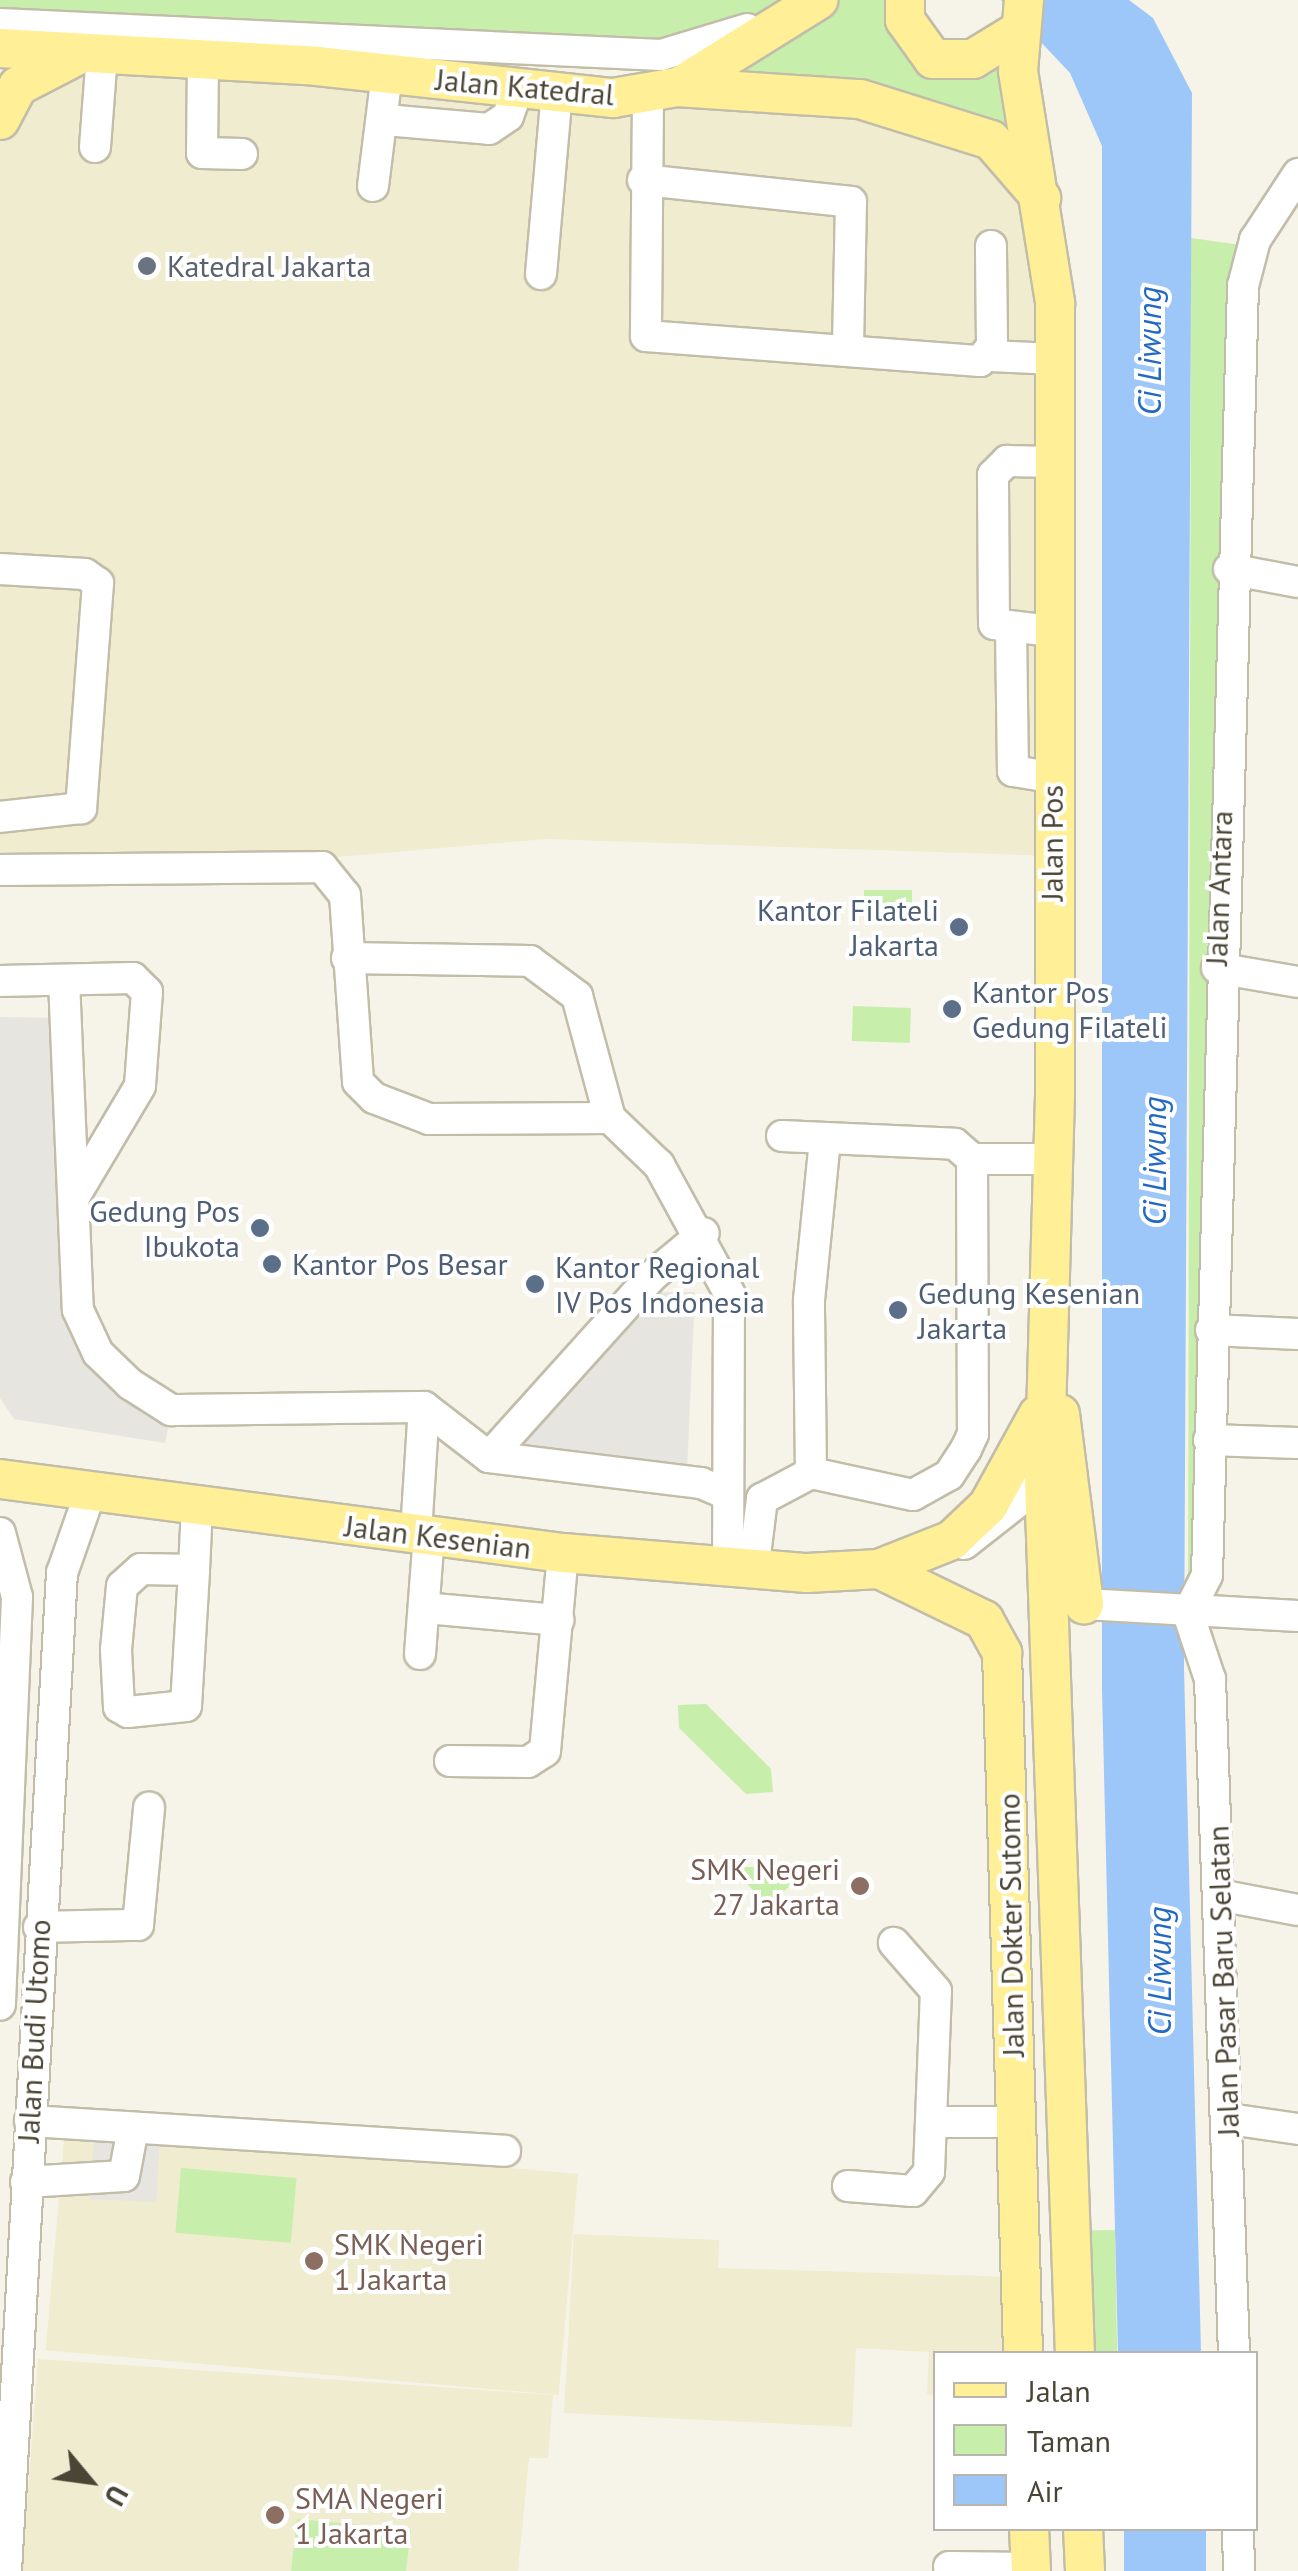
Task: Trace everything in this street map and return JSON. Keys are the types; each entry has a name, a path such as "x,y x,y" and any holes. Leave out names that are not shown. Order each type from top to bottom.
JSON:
{"main road":[{"path":"905,0 912,34 933,58 973,59 1017,15"},
{"path":"663,92 798,5"},
{"name":"Jalan Pos","path":"1017,15 1043,200 1055,359 1051,777 1054,1159 1044,1481 1051,1657"},
{"path":"0,120 18,86 104,46"},
{"name":"Jalan Katedral","path":"0,48 104,46 193,60 387,73 557,92 663,92 920,112 992,140 1043,200"},
{"path":"878,1569 952,1540 988,1506 1048,1383"},
{"path":"1048,1383 1074,1485 1090,1606"},
{"name":"Jalan Kesenian","path":"0,1479 88,1496 740,1571 878,1569"},
{"name":"Jalan Dokter Sutomo","path":"878,1569 984,1620 1002,1654 1023,2351"},
{"name":"Jalan Dokter Sutomo","path":"1051,1657 1075,2351"},
{"path":"1029,2531 1031,2569"},
{"path":"1083,2531 1086,2571"}],"street":[{"path":"0,24 104,46 674,54 798,5"},
{"path":"94,147 104,46"},
{"path":"193,60 202,152 242,154"},
{"path":"373,186 385,120 387,73"},
{"path":"385,120 489,129 508,116 518,88"},
{"path":"541,274 557,92"},
{"path":"663,92 643,180 646,336 1055,359"},
{"name":"Jalan Antara","path":"1186,1613 1207,1574 1217,968 1229,569 1243,286 1256,240 1298,174"},
{"path":"643,180 852,202 848,350"},
{"path":"990,356 991,246"},
{"path":"1052,630 1012,628 992,618 994,475 1007,461 1054,462"},
{"path":"0,569 85,574 98,583 81,808 0,817"},
{"path":"1229,569 1298,582"},
{"path":"1012,628 1013,771 1051,777"},
{"path":"0,870 322,867 345,895 346,958 358,1082 374,1098 429,1119 610,1118"},
{"path":"346,958 530,961 583,1006 610,1118 659,1164 704,1233 728,1293 727,1494 740,1571"},
{"path":"1217,968 1298,982"},
{"path":"0,981 133,978 147,992 140,1086 74,1197"},
{"path":"64,980 78,1310 98,1353 171,1410 424,1408 490,1457 700,1483 727,1494"},
{"path":"782,1136 824,1141 955,1144 972,1159 1054,1159"},
{"path":"811,1472 810,1300 824,1141"},
{"path":"740,1571 762,1499 811,1472 913,1496 949,1475 966,1449 973,1434 972,1159"},
{"path":"490,1457 652,1276 704,1233"},
{"path":"1211,1330 1298,1334"},
{"path":"420,1654 424,1608 424,1408"},
{"path":"1209,1440 1298,1442"},
{"path":"878,1569 950,1553 1044,1481"},
{"name":"Jalan Budi Utomo","path":"6,2571 39,1927 62,1573 88,1496"},
{"path":"194,1570 141,1570 122,1586 116,1650 119,1707 128,1712 186,1706 194,1570 197,1507"},
{"name":"Jalan Budi Utomo","path":"0,1533 18,1597 8,1721 0,2005"},
{"path":"450,1761 528,1762 545,1751 564,1552"},
{"path":"1090,1606 1298,1616"},
{"path":"424,1608 558,1620"},
{"name":"Jalan Pasar Baru Selatan","path":"1186,1613 1210,1678 1229,2119 1234,2351"},
{"path":"8,1721 51,1724"},
{"path":"39,1927 138,1925 149,1808"},
{"path":"1218,1894 1298,1910"},
{"path":"848,2186 923,2184 934,2122 936,1991 894,1943"},
{"path":"1229,2119 1298,2129"},
{"path":"30,2122 504,2152"},
{"path":"934,2122 1014,2122"},
{"path":"26,2182 124,2176 133,2128"},
{"path":"1238,2531 1239,2571"},
{"path":"949,2559 1031,2569"}],"shaded area":[{"path":"54,65 958,124 1043,200 1052,856 546,839 210,868 0,868 0,120"},
{"path":"0,1017 60,1018 72,1316 170,1418 165,1443 14,1419 0,1398"},
{"path":"654,1292 695,1292 686,1493 489,1473"},
{"name":"SMK Negeri 1 Jakarta","path":"65,2129 578,2174 559,2395 46,2350"},
{"path":"94,2133 160,2136 156,2202 91,2199"},
{"path":"574,2234 719,2240 718,2268 1016,2277 1013,2351 933,2351 933,2395 927,2394 929,2352 856,2348 852,2427 564,2413"},
{"name":"SMA Negeri 1 Jakarta","path":"38,2359 553,2395 548,2458 529,2458 518,2571 22,2571"}],"green space":[{"path":"0,0 809,0 704,48 0,24"},
{"path":"818,0 905,0 933,59 1017,32 1043,200 987,138 678,87"},
{"path":"1191,238 1241,245 1207,1574 1188,1613"},
{"path":"864,890 912,890 912,916 864,916"},
{"path":"853,1006 911,1008 910,1043 852,1041"},
{"path":"706,1704 771,1769 773,1792 746,1794 679,1728 678,1705"},
{"path":"730,1867 812,1867 768,1905"},
{"path":"181,2168 297,2178 291,2243 175,2233"},
{"path":"1115,2230 1117,2351 1071,2351 1069,2231"},
{"path":"297,2519 411,2530 406,2571 291,2571"}],"water":[{"name":"Ci Liwung","path":"1001,0 1129,0 1153,18 1192,93 1184,1668 1201,2351 1118,2351 1102,1690 1102,146 1070,73"},
{"path":"1124,2531 1206,2531 1206,2571 1124,2571"}],"place":[{"name":"Katedral Jakarta","path":"147,266"},
{"name":"Kantor Filateli Jakarta","path":"959,927"},
{"name":"Kantor Pos Gedung Filateli","path":"952,1009"},
{"name":"Gedung Pos Ibukota","path":"260,1228"},
{"name":"Kantor Pos Besar","path":"272,1264"},
{"name":"Kantor Regional IV Pos Indonesia","path":"535,1284"},
{"name":"Gedung Kesenian Jakarta","path":"898,1310"},
{"name":"SMK Negeri 27 Jakarta","path":"860,1886"},
{"name":"SMK Negeri 1 Jakarta","path":"314,2261"},
{"name":"SMA Negeri 1 Jakarta","path":"275,2515"}]}
